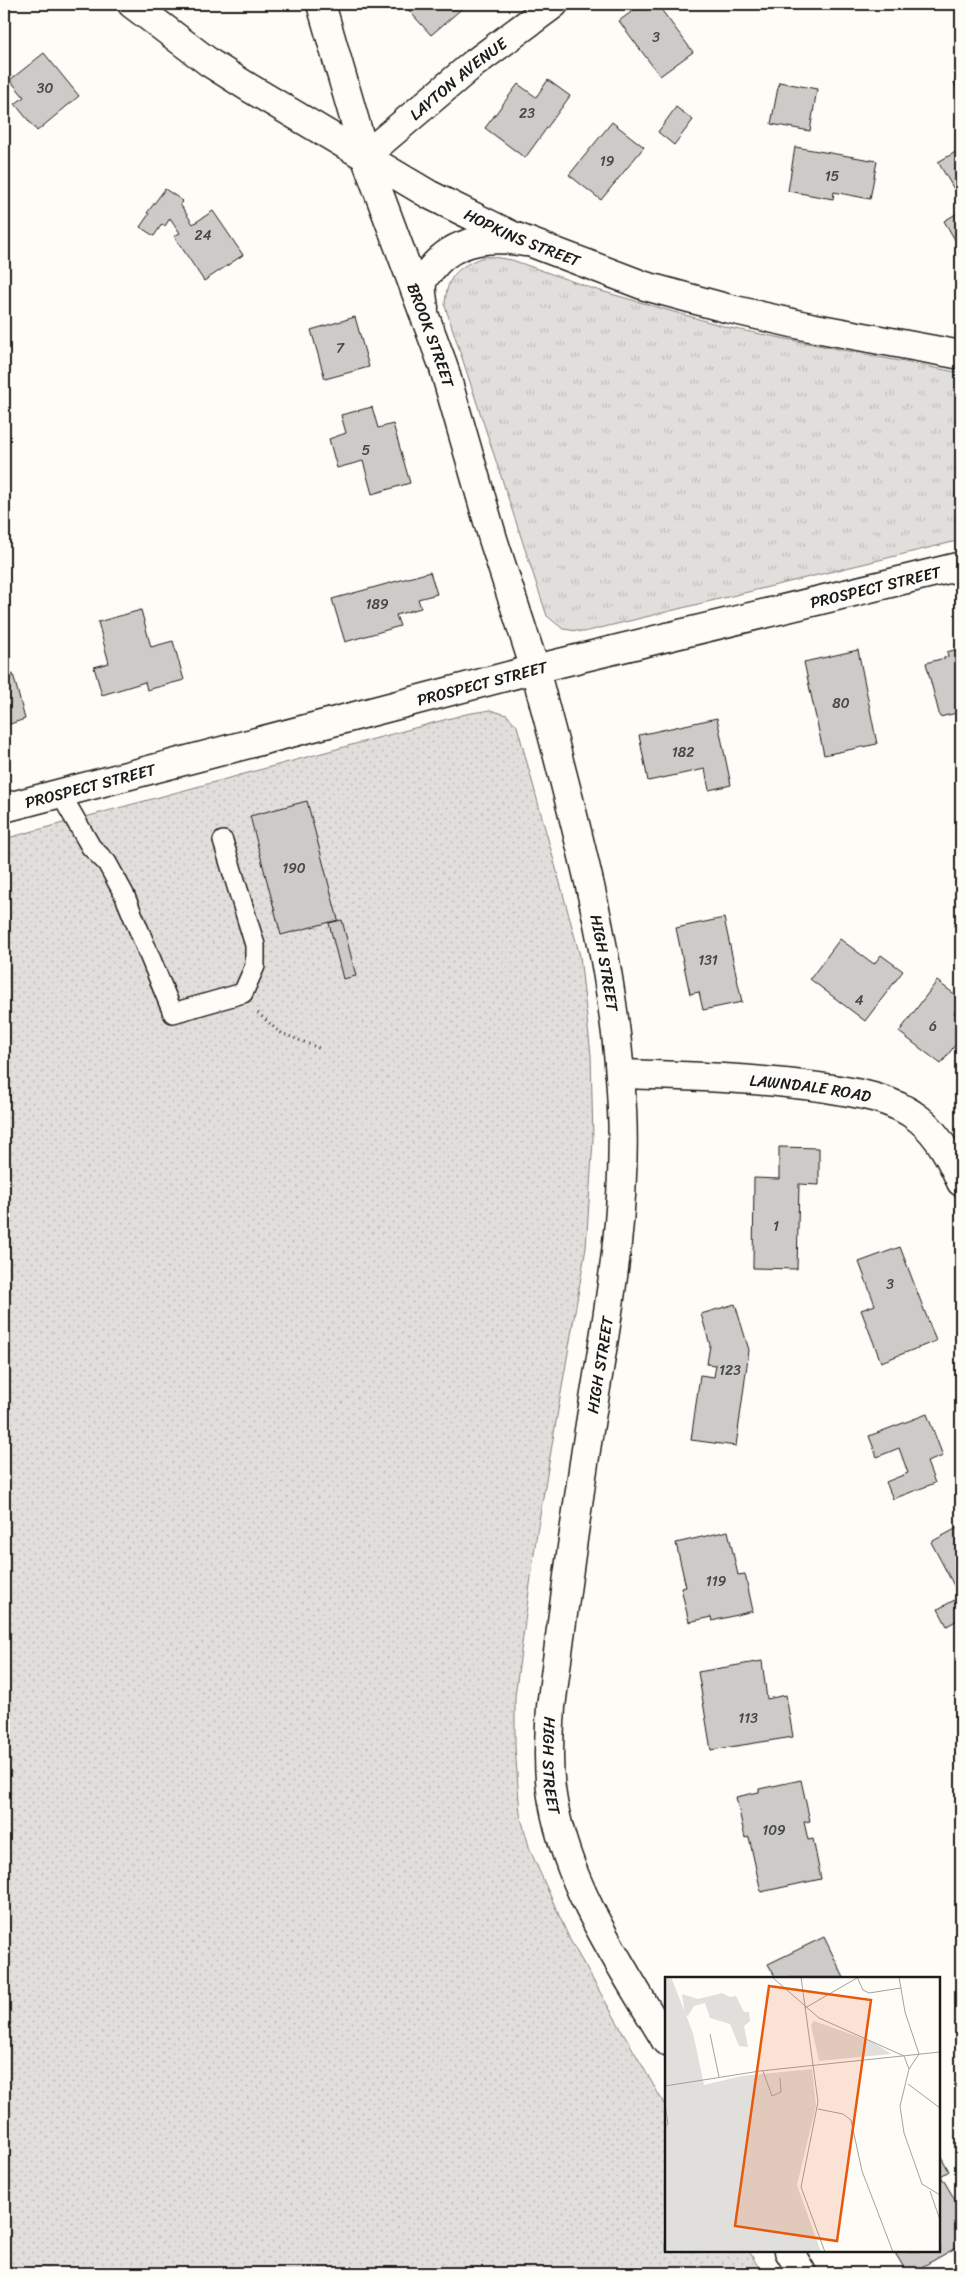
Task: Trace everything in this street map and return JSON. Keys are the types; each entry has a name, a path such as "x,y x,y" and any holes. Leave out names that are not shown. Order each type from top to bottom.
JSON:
{"street":[{"name":"HOPKINS STREET","path":"132,4 210,63 430,195 490,226 645,286 726,308 810,327 961,355"},
{"name":"BROOK STREET","path":"321,4 365,156 443,365 493,539 535,669"},
{"name":"LAYTON AVENUE","path":"365,156 472,65 554,4"},
{"path":"427,321 422,296 422,283 435,264 445,256 458,248 481,240 502,239 531,243"},
{"name":"PROSPECT STREET","path":"4,808 535,669 961,566"},
{"name":"HIGH STREET","path":"535,669 600,930 620,1074 623,1153 618,1238 560,1636 549,1738 552,1800 573,1873 600,1930 665,2039"},
{"name":"LAWNDALE ROAD","path":"620,1074 766,1080 878,1098 905,1110 929,1128 949,1156 961,1182"},
{"path":"789,2252 802,2273"}],"lane":[{"path":"60,793 91,847 106,863 124,894 173,1013 243,993 255,966 255,945 223,841"}],"path":[{"path":"243,993 260,1016 279,1032 321,1049"}],"green space":[{"path":"486,256 512,260 594,289 730,328 961,373 961,540 584,632 563,629 547,616 445,306 451,279 461,268"},
{"path":"490,710 507,715 517,726 580,956 591,1055 593,1140 586,1248 537,1532 515,1696 515,1746 520,1814 530,1850 570,1940 665,2105 665,2252 750,2252 762,2273 4,2273 4,839 466,714"}],"building":[{"path":"403,4 463,4 465,6 431,35"},
{"path":"642,4 657,4 693,52 660,76 619,21"},
{"path":"44,53 79,96 37,131 15,104 24,97 10,80"},
{"path":"961,79 961,99 954,82"},
{"path":"548,80 570,96 525,158 485,128 518,84 536,97"},
{"path":"779,82 817,89 810,131 771,124"},
{"path":"676,107 693,120 674,145 658,132"},
{"path":"612,122 644,147 601,200 569,175"},
{"path":"795,147 877,161 870,199 834,192 833,199 788,191"},
{"path":"961,149 961,201 938,162"},
{"path":"165,189 183,201 180,204 193,224 213,211 243,255 204,281 174,236 180,233 170,218 165,226 162,224 154,236 140,227 149,214 147,213"},
{"path":"961,211 961,250 944,221"},
{"path":"355,317 369,367 325,379 311,330"},
{"path":"372,407 378,428 393,424 410,483 372,494 363,461 337,468 329,439 346,433 341,415"},
{"path":"430,572 437,594 418,599 421,608 396,615 400,626 345,642 332,599"},
{"path":"141,610 151,647 173,641 184,680 147,690 145,682 102,695 94,667 109,663 98,622"},
{"path":"961,648 961,712 940,717 926,663 948,657 947,652"},
{"path":"858,650 877,744 824,755 804,662"},
{"path":"13,674 25,719 4,726 4,677"},
{"path":"717,718 731,785 709,790 705,769 648,781 639,735"},
{"path":"307,801 338,920 281,935 250,816"},
{"path":"724,918 742,1002 703,1010 699,992 690,994 676,928"},
{"path":"342,920 356,976 343,979 329,923"},
{"path":"840,939 874,964 881,955 903,971 865,1021 810,979"},
{"path":"937,981 961,999 961,1003 954,1013 961,1019 961,1037 941,1064 899,1032"},
{"path":"779,1147 819,1148 819,1185 799,1184 797,1269 753,1268 754,1178 779,1179"},
{"path":"900,1247 936,1341 881,1362 861,1310 875,1305 859,1262"},
{"path":"735,1304 749,1350 736,1446 691,1440 700,1375 714,1377 716,1365 707,1364 710,1345 701,1314"},
{"path":"927,1414 943,1456 927,1462 935,1483 893,1499 886,1482 908,1473 899,1448 877,1457 869,1436"},
{"path":"961,1526 961,1618 947,1626 938,1609 960,1597 931,1542"},
{"path":"728,1531 738,1575 745,1574 753,1611 712,1621 711,1617 689,1622 681,1588 686,1587 676,1543"},
{"path":"762,1661 767,1699 786,1695 793,1737 711,1750 698,1672"},
{"path":"801,1780 810,1821 804,1822 808,1840 813,1839 821,1879 761,1892 749,1837 745,1838 736,1797 759,1792 759,1789"},
{"path":"824,1937 844,1977 775,1977 768,1964"},
{"path":"940,2155 949,2171 941,2176 961,2210 957,2213 961,2219 961,2245 911,2273 907,2273 895,2252 940,2252"}]}
